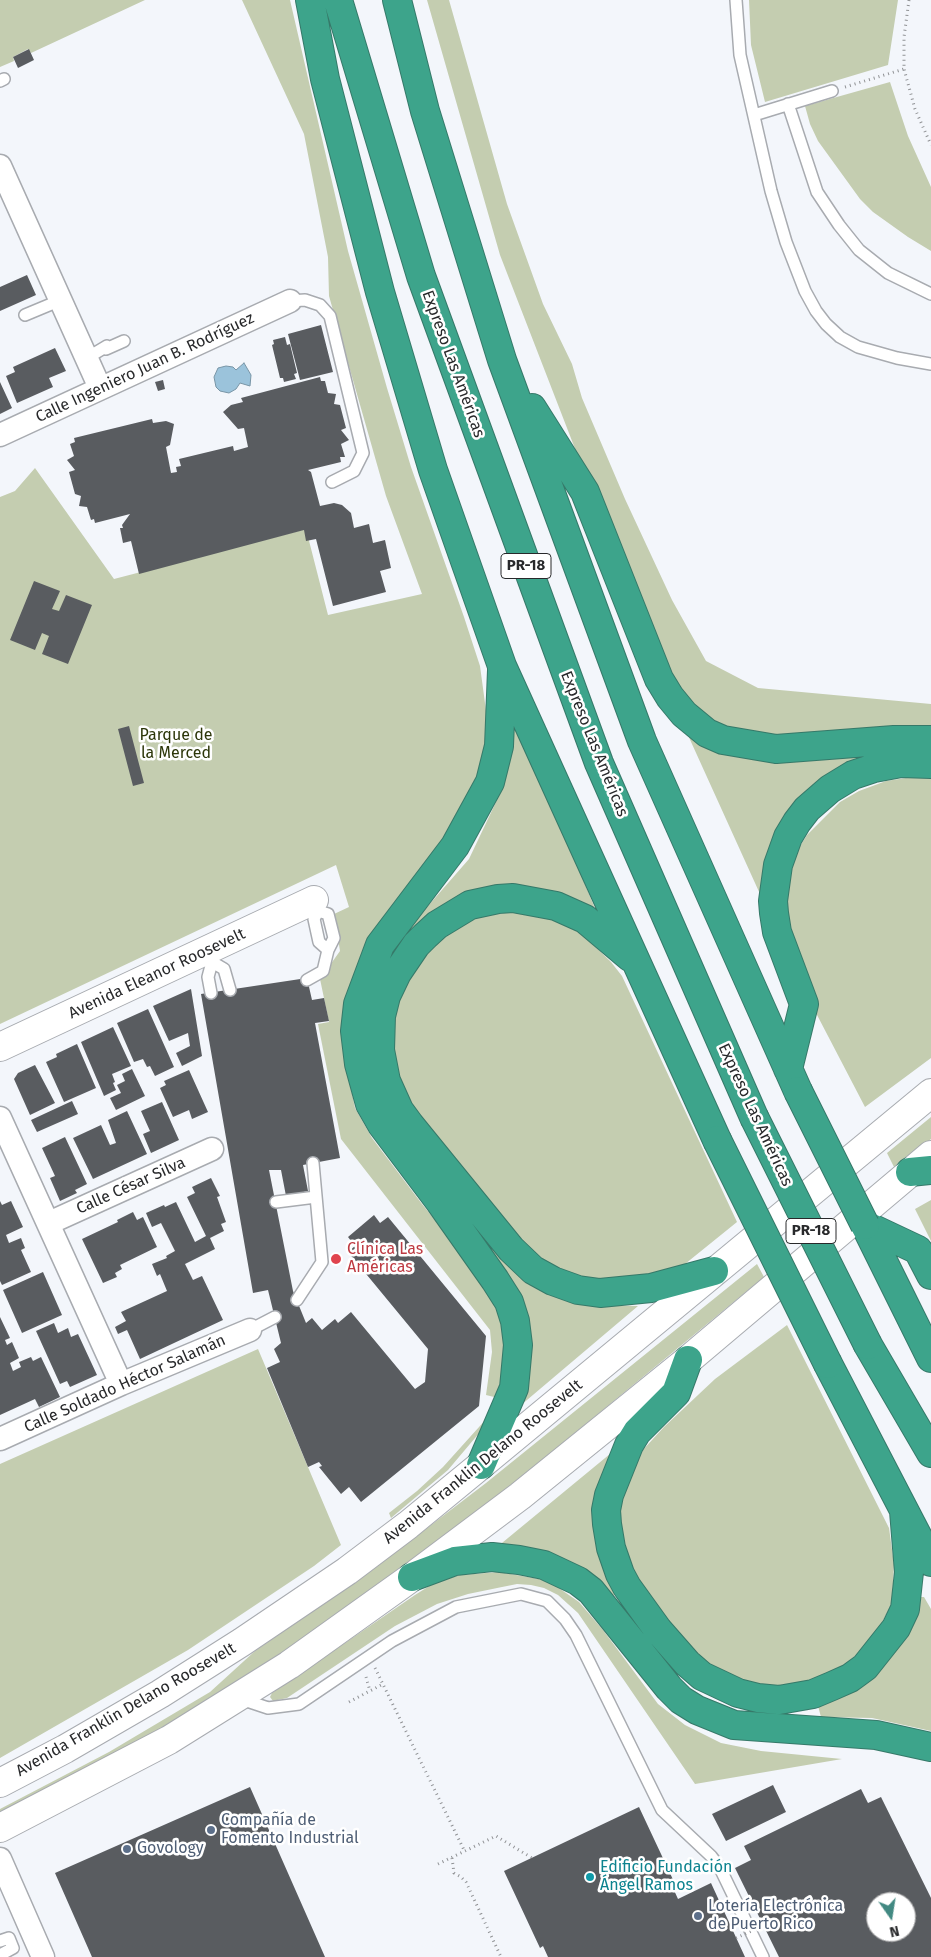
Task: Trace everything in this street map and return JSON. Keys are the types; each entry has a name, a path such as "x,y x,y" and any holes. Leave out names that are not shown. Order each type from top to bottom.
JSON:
{"highway":[{"path":"310,0 324,79 380,292 433,470 502,666 717,1140 828,1364 931,1562"},
{"name":"Expreso Las Américas","path":"338,0 421,276 592,745 754,1118 868,1345 931,1454"},
{"name":"PR-18","path":"397,0 425,111 502,360 642,741 793,1080 931,1358"},
{"path":"502,360 585,492 659,678 670,697 684,714 707,733 723,740 776,749 894,740 931,740"},
{"path":"481,1465 514,1388 518,1346 515,1321 509,1302 495,1280 440,1202 382,1125 370,1104 359,1064 355,1031 358,1004 380,945 455,846 490,782 499,746 502,666"},
{"path":"793,1080 804,1004 777,932 773,902 778,865 788,837 807,809 830,789 853,775 874,768 901,763 931,764"},
{"path":"638,964 585,918 556,906 513,898 470,905 437,925 416,945 397,973 386,996 381,1016 380,1050 386,1081 395,1103 410,1126 511,1248 533,1270 552,1281 578,1290 600,1293 651,1288 714,1271"},
{"path":"865,1225 918,1250 931,1275"},
{"path":"688,1360 676,1393 637,1432 629,1445 609,1495 606,1510 611,1548 627,1587 658,1630 687,1663 702,1676 738,1693 758,1698 779,1700 804,1696 832,1686 850,1678 865,1667 896,1628 904,1609 908,1572 904,1511"},
{"path":"412,1577 455,1561 492,1557 544,1565 562,1572 591,1591 669,1688 681,1700 697,1710 734,1725 876,1735 931,1747"}],"main road":[{"name":"Avenida Eleanor Roosevelt","path":"0,1048 210,956 316,906"},
{"name":"Avenida Franklin Delano Roosevelt","path":"0,1783 65,1749 134,1709 242,1642 347,1571 408,1525 931,1093"},
{"path":"0,1828 168,1740 289,1665 412,1577 520,1496 924,1166"}],"street":[{"path":"0,166 100,388"},
{"name":"Calle Ingeniero Juan B. Rodríguez","path":"0,434 290,301"},
{"path":"0,1118 121,1384"},
{"name":"Calle César Silva","path":"49,1223 212,1149"},
{"name":"Calle Soldado Héctor Salamán","path":"0,1439 121,1384 250,1330"},
{"path":"0,1859 43,1957"}],"lane":[{"path":"736,0 740,56 771,191 786,242 802,283 816,311 840,337 858,347 897,358 931,364"},
{"path":"754,115 832,91"},
{"path":"788,104 817,192 839,226 859,250 888,273 931,294"},
{"path":"25,315 61,300"},
{"path":"290,301 305,300 320,305 330,316 361,444 363,453 354,471 332,482"},
{"path":"87,358 107,346 106,350 124,341"},
{"path":"307,980 323,971 328,950 334,938 328,914 316,906"},
{"path":"210,956 224,969 230,990"},
{"path":"210,956 208,977 211,993"},
{"path":"297,1300 322,1262 313,1163"},
{"path":"276,1202 316,1197"},
{"path":"250,1330 275,1317"},
{"path":"238,1697 268,1708 298,1704 392,1641 456,1608 521,1594 547,1601 565,1618 576,1635 662,1810 711,1856 720,1868 763,1957"},
{"path":"6,1942 33,1933"},
{"path":"0,1955 14,1948 6,1942"}],"path":[{"path":"909,0 904,37 904,69 915,109 931,145"},
{"path":"832,91 904,69"},
{"path":"370,1691 366,1677 375,1667 465,1852"},
{"path":"349,1702 384,1684"},
{"path":"438,1864 496,1836 532,1858"},
{"path":"452,1858 454,1873 466,1882 501,1957"},
{"path":"736,1938 763,1926"}],"green space":[{"path":"0,0 145,0 31,53 28,49 13,57 14,61 0,67"},
{"name":"Parque de la Merced","path":"242,0 290,0 348,251 387,388 411,467 480,666 487,718 484,755 476,784 427,866 344,1053 355,1108 372,1138 422,1204 487,1284 511,1331 502,1399 486,1395 492,1352 490,1330 341,1139 318,1024 329,1022 320,979 340,951 334,914 349,907 336,865 0,1024 0,497 15,491 35,468 114,579 306,529 328,615 422,594 386,496 329,296 328,257 304,134"},
{"path":"427,0 449,0 507,204 543,304 572,364 582,398 625,499 672,600 706,661 758,688 931,704 931,732 807,738 738,732 707,721 685,704 622,570 500,255"},
{"path":"749,0 898,0 888,65 765,102 751,45"},
{"path":"890,82 908,136 931,187 931,251 873,212 860,199 818,141 810,124 805,106"},
{"path":"518,722 596,911 588,911 555,896 518,888 474,894 441,911 419,930 389,967 376,1002 371,1037 373,1065 379,1089 387,1108 394,1122 409,1099 402,1086 393,1050 391,1016 406,980 436,940 474,917 519,911 573,925 611,962 622,976 737,1222 685,1264 652,1279 607,1284 574,1278 551,1266 529,1250 490,1210 489,1240 524,1276 539,1286 576,1300 600,1305 638,1306 514,1411 525,1384 526,1347 523,1314 516,1286 497,1258 391,1129 374,1091 367,1066 366,1037 371,1002 385,965 414,922 469,859 496,802 508,762 512,725"},
{"path":"687,733 879,754 839,774 760,894"},
{"path":"919,776 931,778 931,1058 865,1107 816,1013 796,968 780,900 790,862 807,835 840,802 859,791 886,781"},
{"path":"931,1117 931,1139 895,1169 887,1153"},
{"path":"931,1200 931,1241 915,1209"},
{"path":"757,1264 764,1277 495,1499 381,1585 215,1699 0,1820 0,1809 109,1752 210,1692 255,1651 371,1571 486,1483"},
{"path":"787,1325 889,1528 894,1564 892,1602 880,1627 861,1651 843,1666 826,1676 796,1684 765,1686 729,1679 704,1662 645,1595 625,1552 618,1511 626,1470 641,1452 664,1427 715,1379"},
{"path":"258,1349 341,1545 314,1566 188,1650 0,1758 0,1464"},
{"path":"488,1417 491,1419 448,1470 391,1518 389,1513 443,1467"},
{"path":"616,1449 616,1594 609,1598 491,1552"},
{"path":"499,1572 539,1579 553,1584 579,1602 603,1630 658,1704 685,1725 721,1743 761,1751 842,1759 695,1784 578,1613 558,1595 544,1588 531,1585 517,1584 502,1587 468,1594 437,1604 395,1626 287,1698 273,1701 270,1697 272,1693 434,1583 460,1575"},
{"path":"920,1597 924,1597 931,1609 931,1731 872,1718 821,1717 818,1706 849,1694 868,1679 911,1626"}],"water":[{"path":"244,363 251,375 250,386 240,383 236,389 229,393 220,391 216,387 214,377 218,368 226,366 233,367 236,370"}],"building":[{"path":"29,49 34,60 18,68 13,57"},
{"path":"27,275 36,295 0,311 0,287"},
{"path":"321,325 333,372 300,380 288,334"},
{"path":"285,337 287,345 290,344 297,373 294,374 296,379 284,382 283,378 280,378 272,345 274,344 273,340"},
{"path":"55,348 66,371 49,378 53,387 17,403 6,376 15,372 13,367"},
{"path":"320,377 321,381 325,381 328,393 336,394 334,404 340,405 346,428 341,430 349,440 341,444 345,457 340,457 341,462 308,470 311,472 320,506 334,503 342,505 351,513 354,528 369,524 373,543 385,540 391,568 380,571 386,592 333,606 316,539 306,541 304,530 139,574 131,541 123,543 120,528 123,528 122,525 130,514 95,523 94,519 91,520 87,507 79,506 81,496 75,494 69,472 75,470 67,460 74,456 70,444 75,442 74,438 152,419 153,423 166,421 174,424 170,445 166,447 171,473 177,472 176,467 181,466 179,459 233,446 234,451 248,447 244,428 238,429 223,412 231,405 243,402 241,398"},
{"path":"163,380 165,389 158,391 155,382"},
{"path":"0,382 12,408 0,414"},
{"path":"34,581 60,591 52,609 59,611 66,595 92,605 68,664 42,654 49,636 42,633 35,650 10,640"},
{"path":"129,726 144,783 133,786 118,729"},
{"name":"Clínica Las Américas","path":"307,978 312,1000 324,998 329,1021 315,1023 340,1158 303,1165 308,1191 286,1196 281,1170 269,1170 293,1291 306,1323 312,1318 322,1330 335,1319 338,1323 351,1312 415,1389 425,1382 428,1349 348,1252 355,1246 348,1237 374,1215 380,1223 388,1217 486,1336 479,1406 361,1502 349,1487 341,1494 319,1467 322,1466 319,1462 308,1467 267,1368 280,1362 274,1349 281,1343 268,1290 253,1293 201,994"},
{"path":"191,989 202,1056 182,1066 176,1053 190,1046 188,1033 169,1041 153,1006"},
{"path":"148,1009 174,1067 155,1076 150,1066 147,1067 143,1059 134,1062 117,1023"},
{"path":"113,1027 131,1066 112,1074 116,1090 104,1096 81,1042"},
{"path":"77,1044 96,1088 64,1102 46,1062 57,1057 56,1054"},
{"path":"35,1065 55,1103 30,1115 14,1079 18,1073"},
{"path":"132,1069 145,1096 116,1110 110,1098 121,1093 117,1085 125,1081 122,1074"},
{"path":"189,1070 208,1112 192,1119 189,1110 173,1117 160,1088 166,1085 164,1081"},
{"path":"72,1101 78,1114 37,1132 31,1120"},
{"path":"162,1102 179,1140 151,1153 143,1134 150,1131 141,1111"},
{"path":"127,1111 147,1154 93,1179 73,1138 101,1125 110,1145 116,1143 108,1120"},
{"path":"65,1137 87,1184 75,1190 77,1193 60,1201 50,1178 55,1176 42,1148"},
{"path":"211,1178 220,1196 217,1197 226,1222 221,1224 224,1231 210,1238 215,1249 185,1264 193,1280 202,1276 223,1320 140,1359 127,1330 118,1334 115,1327 126,1321 121,1312 167,1291 160,1274 157,1276 152,1264 167,1258 166,1256 175,1251 161,1223 152,1227 146,1213 176,1202 195,1242 206,1236 187,1197 195,1193 192,1187"},
{"path":"0,1201 2,1205 11,1201 23,1227 6,1235 9,1243 21,1238 25,1248 21,1250 31,1272 2,1285 0,1281"},
{"path":"133,1212 137,1220 143,1217 157,1247 120,1265 122,1269 115,1273 117,1277 103,1283 82,1239 118,1222 117,1220"},
{"path":"43,1272 62,1315 22,1333 3,1290"},
{"path":"0,1317 10,1338 5,1340 7,1345 12,1342 19,1358 10,1363 13,1371 21,1367 19,1362 31,1357 33,1361 41,1357 60,1397 39,1407 35,1399 0,1415"},
{"path":"54,1323 58,1333 68,1328 71,1337 78,1334 97,1375 70,1387 67,1381 60,1384 36,1331"},
{"path":"773,1785 786,1812 726,1841 712,1814"},
{"name":"Compañía de Fomento Industrial","path":"250,1787 325,1957 92,1957 55,1873"},
{"path":"861,1789 868,1803 881,1797 931,1898 931,1957 779,1957 735,1868 751,1860 744,1846"},
{"name":"Edificio Fundación Ángel Ramos","path":"639,1807 676,1886 673,1888 678,1899 711,1883 745,1957 548,1957 543,1946 540,1948 504,1871"}],"place":[{"name":"Clínica Las Américas","path":"336,1259"},
{"name":"Compañía de Fomento Industrial","path":"211,1830"},
{"name":"Govology","path":"127,1849"},
{"name":"Edificio Fundación Ángel Ramos","path":"590,1877"},
{"name":"Lotería Electrónica de Puerto Rico","path":"698,1916"}]}
